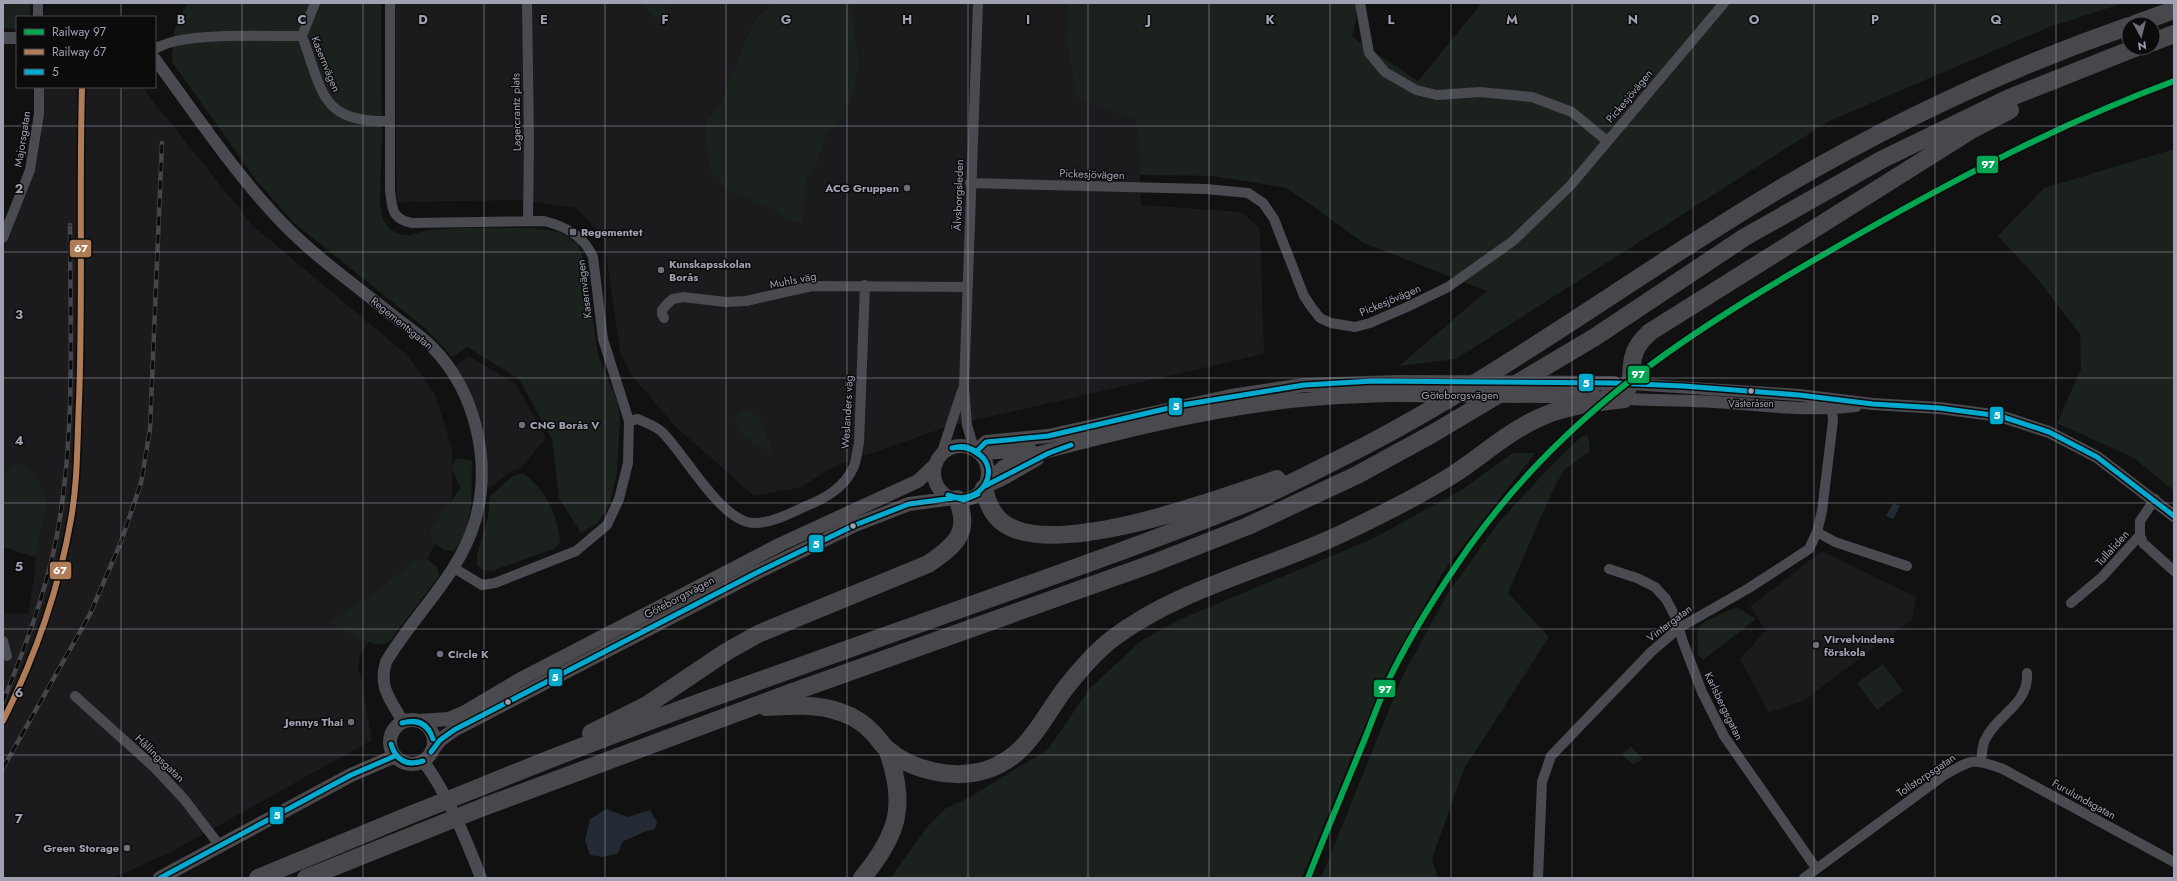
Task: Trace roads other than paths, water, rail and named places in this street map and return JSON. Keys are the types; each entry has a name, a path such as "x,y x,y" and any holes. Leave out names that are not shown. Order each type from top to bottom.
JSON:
{"highway":[{"path":"2157,16 2174,10"},
{"path":"258,878 484,785 647,722 1149,541 1257,499 1393,431 1572,323 1789,184 1869,140 1997,78 2089,40 2121,29"},
{"path":"2161,39 2174,34"},
{"path":"306,878 486,806 749,708 1154,563 1248,526 1357,475 1432,434 1595,337 1745,237 1876,163 2009,98 2121,54"},
{"path":"1623,389 1636,348 1641,340 1650,332 1973,129 2121,55"},
{"path":"749,708 805,706 821,707 840,712 857,720 873,733 887,749 910,763 947,774 966,774 986,770 1017,754 1028,743 1064,690 1086,663 1110,640 1138,620 1170,603 1340,535 1405,502 1454,474 1502,439 1541,417 1623,389 1628,390 1623,393 1600,397"},
{"path":"985,486 987,502 990,508 997,517 1009,526 1035,533 1077,533 1158,519 1344,456"},
{"path":"484,785 648,705 726,652 758,634 928,564 954,544 962,530 962,514 955,499"},
{"path":"862,878 882,853 890,837 898,808 898,784 887,749"}],"main road":[{"name":"Göteborgsvägen","path":"403,722 449,719 465,712 519,680 774,548 918,481 939,460 956,447 966,446 975,450 995,454 1018,450 1048,436 1182,405 1269,389 1339,382 1398,382 1623,389"},
{"name":"Göteborgsvägen","path":"427,757 440,740 454,730 800,551 892,510 909,504 974,496 985,486 1002,479 1051,450 1178,421 1267,404 1339,397 1392,395 1600,397"},
{"path":"975,450 987,464 988,476 985,486"},
{"path":"939,460 935,474 937,484 943,492 955,499"},
{"path":"403,722 396,728 391,736 391,748 395,756 408,764 427,757 434,744 433,735 426,726 418,721"},
{"path":"160,878 351,776 395,756"}],"street":[{"path":"38,3 38,16"},
{"name":"Kasernvägen","path":"315,3 302,36 325,97 335,109 351,118 369,122 390,121 391,204 395,215 401,221 412,224 528,220 544,221 573,232 590,250 596,271 603,339 628,421 628,463 619,499 607,524 576,551 495,583 482,585 454,568"},
{"path":"390,3 390,121"},
{"name":"Lagercrantz plats","path":"527,3 529,140 528,220"},
{"name":"Älvsborgsleden","path":"975,450 967,425 964,387 970,183 978,3"},
{"path":"1360,3 1369,54 1385,72 1416,90 1437,95 1480,92 1532,97 1572,112 1607,141"},
{"name":"Pickesjövägen","path":"970,183 1199,189 1248,193 1263,203 1274,219 1304,296 1312,308 1320,318 1331,323 1355,327 1376,320 1442,290 1481,265 1513,241 1570,186 1724,3"},
{"path":"156,48 163,44 186,38 302,36"},
{"path":"3,38 16,38"},
{"name":"Regementsgatan","path":"156,60 225,154 274,214 322,258 434,348 464,389 481,444 481,484 476,520 454,568 395,647 386,662 382,675 384,688 403,722"},
{"name":"Majorsgatan","path":"3,238 30,170 39,114 39,88"},
{"name":"Muhls väg","path":"664,318 662,310 673,299 683,297 726,302 746,301 812,286 865,285 968,287"},
{"name":"Weslanders väg","path":"628,421 638,419 661,431 686,460 722,507 746,522 755,523 771,520 824,499 842,485 854,467 859,443 865,285"},
{"name":"Älvsborgsleden","path":"939,460 964,387"},
{"name":"Göteborgsvägen","path":"1623,389 1717,402 1778,408 1832,409 1873,404"},
{"name":"Göteborgsvägen","path":"1623,389 1799,395 1873,404 1939,408 2000,416 2049,432 2097,457 2155,499 2174,516"},
{"name":"Vintergatan","path":"1538,878 1542,782 1551,756 1651,652 1679,628 1800,556 1808,549 1817,532 1829,459 1832,409"},
{"name":"Tullaliden","path":"2072,603 2102,577 2140,535 2140,521 2155,499"},
{"path":"1817,532 1834,542 1907,566"},
{"path":"2140,535 2143,543 2174,571"},
{"name":"Karlsbergsgatan","path":"1609,569 1637,578 1655,587 1666,599 1675,616 1702,692 1724,736 1816,868"},
{"path":"3,641 7,656"},
{"path":"1981,761 1985,739 2024,694 2028,682 2027,673"},
{"name":"Hållingsgatan","path":"75,696 155,768 184,799 220,846"},
{"path":"427,757 481,878"},
{"name":"Tollstorpsgatan","path":"1804,878 1954,768 1972,761 1981,761"},
{"name":"Furulundsgatan","path":"1981,761 2003,769 2174,862"}],"railway":[{"path":"3,768 90,614 121,542 141,483 150,429 162,143"},
{"path":"3,702 41,599 57,535 63,497 67,458 71,380 70,225"}],"rail line":[{"name":"97","path":"1308,878 1388,681 1409,640 1428,608 1469,547 1510,495 1553,448 1598,407 1646,368 1748,299 1859,234 1974,171 2053,132 2174,81"},
{"name":"67","path":"3,721 15,697 53,597 66,545 75,490 80,363 82,88"}],"place":[{"name":"ACG Gruppen","path":"907,188"},
{"name":"Regementet","path":"573,232"},
{"name":"Kunskapsskolan Borås","path":"661,270"},
{"name":"Västeråsen","path":"1751,391"},
{"name":"CNG Borås V","path":"522,425"},
{"name":"Virvelvindens förskola","path":"1816,645"},
{"name":"Circle K","path":"440,654"},
{"name":"Jennys Thai","path":"351,722"},
{"name":"Green Storage","path":"127,848"}]}
